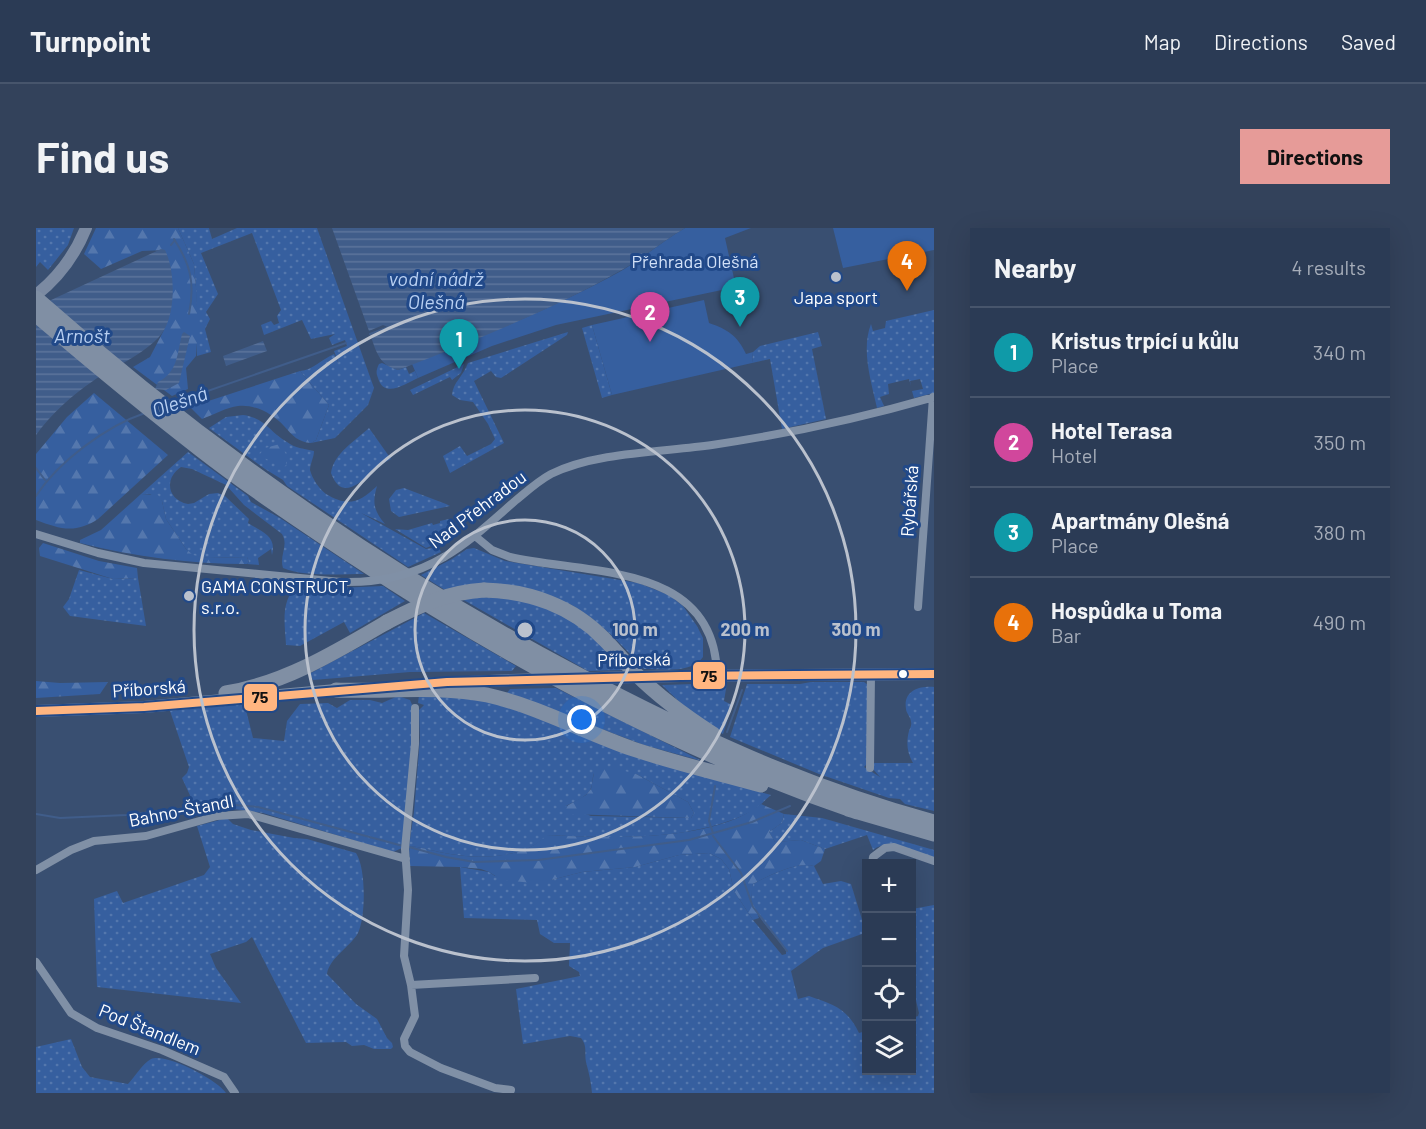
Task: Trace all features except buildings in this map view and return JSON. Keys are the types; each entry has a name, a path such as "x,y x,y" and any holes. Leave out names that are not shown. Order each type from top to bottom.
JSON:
{"highway":[{"path":"36,296 207,446 323,537 415,598 480,638 599,701 715,757 777,783 857,812"},
{"path":"36,315 129,393 207,446 487,626 662,719 795,777 841,794 934,822"},
{"path":"226,693 255,687 283,677 344,648 421,605 444,597 484,590 523,594 549,602 573,614 595,630 635,674 675,708 734,747 795,777"},
{"path":"336,690 377,692 446,690 489,696 633,749 934,834"}],"main road":[{"path":"36,296 61,272 72,257 86,228"},
{"name":"Příborská","path":"36,711 144,707 447,682 717,675 934,674"},
{"name":"Příborská","path":"36,704 226,693 336,690"}],"street":[{"name":"Nad Přehradou","path":"36,534 98,553 144,563 341,582 364,582 395,577 421,569 444,557 475,536 530,488 551,474 569,468 597,459 708,445 804,429 934,397"},
{"name":"Rybářská","path":"918,607 934,397"},
{"path":"475,536 492,550 510,557 640,579 672,591 691,606 702,619 715,651 717,675"},
{"path":"870,768 871,673"},
{"path":"415,708 416,744 405,846 408,890 404,956 415,1016 404,1039 405,1046 410,1052 441,1068 495,1088 511,1090"},
{"name":"Bahno-Štandl","path":"36,870 71,850 94,841 146,836 217,816 248,814 406,859"},
{"path":"873,859 885,848 894,848 934,861"},
{"name":"Pod Štandlem","path":"36,962 71,1012 97,1028 162,1050 224,1077 235,1093"},
{"path":"411,985 535,978"}],"green space":[{"path":"36,228 74,228 68,245 48,270 40,262 36,267"},
{"path":"96,228 178,228 194,264 196,287 198,329 196,356 186,368 188,389 172,396 133,367 150,357 164,330 165,250 142,251 101,269 84,254"},
{"path":"178,228 209,228 212,239 237,228 317,228 374,388 368,405 335,438 311,443 316,440 329,405 300,371 309,369 334,354 339,364 334,351 347,346 345,340 332,345 329,338 335,334 311,339 302,320 264,335 261,325 271,321 274,325 279,323 277,316 281,310 252,233 201,253 218,294 206,312 210,319 205,329 211,352 197,356 194,264"},
{"name":"Přehrada Olešná","path":"685,228 751,228 725,238 736,287 556,325 492,346 418,378 412,364 570,297 621,271"},
{"path":"833,228 934,228 934,250 843,268"},
{"path":"704,300 709,323 731,334 746,354 753,352 752,363 612,395 592,325"},
{"path":"934,310 934,393 914,398 912,391 923,389 920,379 910,381 911,386 909,379 888,384 889,394 880,397 884,406 877,408 867,355 871,324 873,331 885,328 886,321"},
{"path":"592,325 612,395 602,398 582,328"},
{"path":"568,332 567,335 501,378 496,377 491,371 474,381 504,443 450,473 443,456 460,446 467,456 491,444 495,439 473,402 460,400 452,395 454,386 468,363"},
{"path":"818,332 822,346 812,349 826,419 782,429 770,359 752,363 753,352 760,346"},
{"path":"382,363 398,370 406,367 409,374 415,371 418,378 395,388 385,388 377,373 379,364"},
{"path":"464,364 461,373 452,380 450,377 413,395 410,390"},
{"path":"300,371 329,405 316,440 311,443 296,438 275,418 257,408 234,407 202,419 190,407"},
{"path":"94,393 168,455 90,524 67,528 36,520 36,454 67,417"},
{"path":"243,415 262,422 293,446 314,451 310,470 316,483 326,494 347,502 365,496 377,486 375,506 385,524 361,513 426,549 438,547 441,552 408,567 287,486 283,480 209,428 226,417"},
{"path":"369,428 391,459 359,483 344,488 337,484 331,473 333,466 346,448"},
{"path":"280,444 286,454 287,464 283,468 259,455 265,448"},
{"path":"188,452 248,496 251,502 280,518 364,574 312,574 283,568 285,543 282,534 244,505 226,485 192,469 181,467 170,482 170,488 176,498 188,504 209,494 218,493 225,496 249,519 248,523 267,535 273,549 272,555 271,549 258,558 259,565 247,564 249,562 247,557 193,556 166,519 162,501 150,494 141,494"},
{"path":"404,488 450,506 399,517 391,511 389,499 396,490"},
{"path":"141,494 158,495 162,501 166,519 186,549 193,555 208,558 247,557 249,562 247,564 226,564 163,559 80,543 80,540 101,530"},
{"path":"449,519 453,520 458,527 457,536 426,548 395,529 408,530"},
{"path":"43,543 99,561 137,568 138,578 113,579 40,556 39,548"},
{"path":"474,548 505,561 638,583 669,595 683,606 697,626 703,638 703,657 692,666 684,668 644,669 601,625 570,604 445,590 421,575 467,549"},
{"path":"79,570 113,579 138,578 146,626 70,616 63,607 69,599"},
{"path":"383,586 405,601 350,633 344,622 300,646 286,645 285,609 293,590"},
{"path":"501,598 553,609 590,632 628,670 588,671 462,599"},
{"path":"424,613 516,666 512,671 410,672 313,680 309,674"},
{"path":"36,681 108,682 100,694 36,698"},
{"path":"864,682 868,685 867,764 864,767 880,777 873,769 874,763 913,763 908,747 911,723 906,711 907,697 910,693 923,687 934,687 934,811 905,804 900,799 889,798 819,774 730,737 747,684"},
{"path":"727,683 724,701 732,705 723,734 696,718 662,685"},
{"path":"556,688 702,761 644,745 507,693 510,689"},
{"path":"419,695 471,698 499,704 661,763 771,795 753,810 727,822 676,833 623,837 547,835 527,849 488,857 462,856 409,846 420,738 419,710 424,705 418,703","holes":["594,773 636,774 688,802 694,813 691,818 591,816 566,806 584,797 592,786"]},
{"path":"398,696 410,700 413,707 412,760 402,848 393,852 263,813 233,809 199,815 182,778 189,767 169,708 244,702 253,738 284,741 287,721 300,704 328,703 337,708 350,700 370,700 382,703"},
{"path":"595,767 636,774 688,802 694,813 691,818 567,814 565,807 586,795 591,789"},
{"path":"761,804 784,814 782,823 769,832 775,842 801,840 825,849 821,861 814,866 791,867 753,884 751,896 759,918 753,920 734,891 729,869 721,859 709,853 679,855 635,867 582,872 533,883 502,880 481,869 410,866 409,846 462,856 488,857 526,849 546,835 627,837 687,832 715,826 740,817"},
{"path":"784,814 822,818 934,850 934,858 895,845 880,846 873,850 867,835 825,849 801,840 775,842 769,832 782,823"},
{"path":"227,818 233,824 251,830 307,839 356,853 363,880 364,904 361,925 355,938 336,957 327,974 356,1004 377,1019 392,1043 391,1049 374,1049 364,1045 352,1046 346,1042 306,1043 252,937 246,942 210,954 216,968 241,1003 97,987 94,899 117,891 123,903 204,875 210,867 197,826"},
{"path":"709,853 721,859 729,869 734,891 753,920 782,955 786,954 786,951 762,920 752,902 753,884 783,870 807,865 814,866 823,884 841,881 851,884 862,920 862,934 823,948 791,971 798,999 809,996 839,1008 850,1018 859,1033 862,1032 862,1075 916,1075 916,1017 919,1013 916,1001 916,908 934,905 934,1093 592,1093 585,1059 585,1047 581,1038 570,1036 523,1044 516,989 580,976 579,972 569,966 570,943 554,943 540,934 537,920 464,918 460,867 489,872 495,876 551,880 582,872 635,867 679,855"},
{"path":"71,1039 82,1067 90,1077 128,1084 148,1061 158,1058 191,1068 213,1081 226,1093 36,1093 36,1047"}],"water":[{"name":"vodní nádrž Olešná","path":"332,228 685,228 593,286 539,312 398,370 383,362 377,354 371,337 386,332 388,327 383,325 369,331"},
{"name":"Arnošt","path":"161,249 165,250 171,268 173,290 171,312 164,330 142,352 77,392 55,412 36,435 36,307"},
{"path":"184,332 190,336 179,383 166,390 155,389 158,382 165,378 173,368"},
{"path":"263,341 267,351 226,366 223,356"}],"waterway":[{"path":"174,239 184,257 190,275 192,293 189,314"},
{"path":"171,245 175,240"},
{"name":"Olešná","path":"370,334 389,327"},
{"name":"Olešná","path":"173,403 346,343"},
{"name":"Olešná","path":"36,496 45,483 84,447 115,427 145,413"},
{"path":"36,468 45,480"},
{"path":"727,732 742,690"},
{"path":"713,833 709,821 715,786"},
{"path":"36,814 60,818 126,815 222,804 258,807 403,846"},
{"path":"409,847 474,862 538,860 689,840 752,822 790,806"},
{"path":"713,836 741,873 753,907 787,951"}],"transit line":[{"name":"75","path":"36,711 144,707 447,682 680,676 934,674"}],"place":[{"name":"Japa sport","path":"836,277"},
{"name":"Hospůdka u Toma","path":"907,291"},
{"name":"Apartmány Olešná","path":"740,327"},
{"name":"Hotel Terasa","path":"650,342"},
{"name":"Kristus trpící u kůlu","path":"459,369"},
{"name":"GAMA CONSTRUCT, s.r.o.","path":"189,596"}]}
